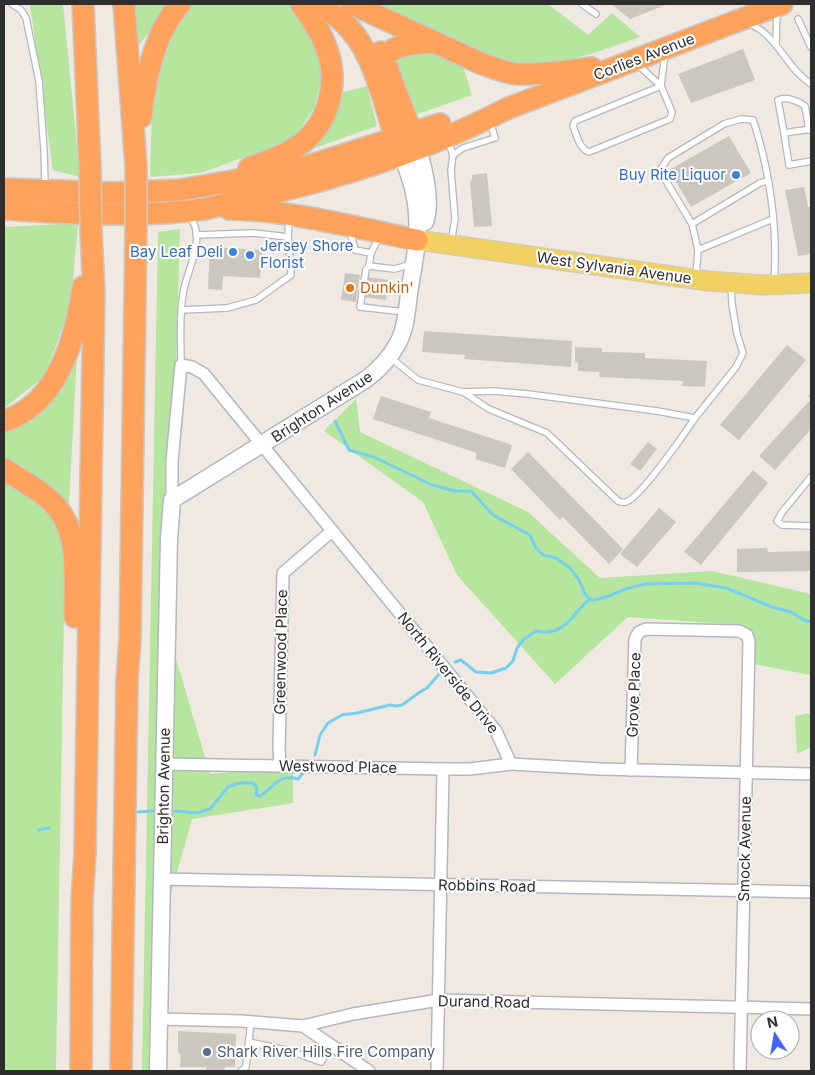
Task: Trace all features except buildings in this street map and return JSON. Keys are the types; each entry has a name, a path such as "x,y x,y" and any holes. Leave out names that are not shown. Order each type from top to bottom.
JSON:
{"highway":[{"path":"74,4 88,108"},
{"path":"81,1071 82,900 85,855 93,313 90,167 83,4"},
{"path":"121,1071 136,230 136,159 124,4"},
{"path":"136,159 146,85 155,51 169,19 180,4"},
{"path":"199,186 283,155 304,142 319,124 330,98 332,70 330,56 323,39 301,4"},
{"path":"310,4 334,14 350,28 362,45 378,62"},
{"path":"348,4 364,20 407,144"},
{"path":"352,4 480,63 517,74 558,72 630,62"},
{"name":"Corlies Avenue","path":"498,114 780,5"},
{"path":"378,62 394,48 434,42"},
{"path":"4,188 125,193 180,190 296,170 407,144 450,146 471,128 498,114"},
{"path":"206,208 340,175 463,117 498,114"},
{"path":"4,209 102,214 206,208 247,209 417,240"},
{"path":"4,218 60,212"},
{"path":"4,421 20,414 32,405 43,394 61,366 77,323 91,235"},
{"path":"4,469 52,501 65,518 72,537 74,557 78,856 82,900"}],"main road":[{"name":"West Sylvania Avenue","path":"417,240 695,279 774,285 811,283"}],"street":[{"name":"Brighton Avenue","path":"172,500 365,380 377,372 390,357 401,336 407,312 417,240 427,216 426,180 407,144"},
{"name":"Brighton Avenue","path":"158,1071 172,461 180,365"},
{"name":"North Riverside Drive","path":"180,365 192,367 204,374 496,731 512,764"},
{"name":"Greenwood Place","path":"280,766 283,573 332,531"},
{"name":"Grove Place","path":"631,770 636,635 646,629 739,631"},
{"name":"Smock Avenue","path":"739,631 747,635 749,640 740,1071"},
{"name":"Westwood Place","path":"165,764 443,769 470,769 512,764"},
{"path":"512,764 631,770 811,774"},
{"path":"437,1071 443,769"},
{"name":"Robbins Road","path":"162,879 811,892"},
{"name":"Durand Road","path":"159,1019 251,1021 303,1026 353,1014 439,1000 811,1009"},
{"path":"303,1026 369,1071"}],"lane":[{"path":"12,4 21,10 26,18 38,81 44,150 45,190"},
{"path":"582,4 596,14"},
{"path":"776,43 780,5"},
{"path":"798,19 811,47"},
{"path":"738,21 760,29 776,43 791,67 810,81"},
{"path":"661,86 666,48"},
{"path":"630,62 661,86 672,112 670,120 589,152 582,148 573,126 575,122 661,86"},
{"path":"784,134 810,129 804,106 786,98 778,100 789,164 811,161"},
{"path":"695,279 698,250 692,224 663,176 661,169 668,158 724,124 741,119 753,120 763,151 776,254 774,285"},
{"path":"450,146 455,219 450,245"},
{"path":"692,224 760,183 767,181"},
{"path":"180,365 182,295 194,258 196,235 194,222 184,210"},
{"path":"182,310 227,308 256,300 291,275 288,237 289,216"},
{"path":"698,250 772,219"},
{"path":"349,227 355,250 371,253"},
{"path":"196,235 254,233 288,237"},
{"path":"382,233 371,253 369,266 366,269 360,307 407,312"},
{"path":"369,266 394,269 414,264"},
{"path":"463,392 489,409 547,433 618,501 628,502 645,485 736,367 743,353 737,334 732,304 732,283"},
{"path":"390,357 418,380 463,392 494,391 528,394 695,418"},
{"path":"811,476 777,521 782,525 811,526"},
{"path":"244,1069 251,1021"},
{"path":"249,1042 290,1051 320,1062 331,1045"}],"green space":[{"path":"30,4 63,4 80,177 53,170"},
{"path":"136,4 170,4 137,48"},
{"path":"192,4 287,4 295,11 325,60 315,107 293,139 201,173 150,177 152,104 164,58 184,10"},
{"path":"374,4 548,4 588,35 612,13 640,37 549,66 511,66"},
{"path":"427,49 462,63 472,95 412,116 391,55"},
{"path":"367,86 377,126 306,151 340,93"},
{"path":"78,223 71,303 45,376 4,408 4,227"},
{"path":"180,229 169,635 210,774 276,768 293,769 293,803 192,819 161,929 157,1071 142,1071 158,232"},
{"path":"77,355 69,503 4,457 4,424 37,418"},
{"path":"356,399 360,432 528,512 600,578 712,571 811,594 811,675 753,664 738,625 628,617 555,684 457,575 423,502 324,431"},
{"path":"4,478 50,509 65,555 56,1071 4,1071"},
{"path":"811,713 811,747 797,754 795,716"}],"waterway":[{"path":"335,421 349,450 374,457 430,484 454,491 471,491 493,515 530,535 536,548 543,555 556,558 570,568 590,599"},
{"path":"455,662 461,660 476,672 491,673 506,668 513,661 517,648 524,639 536,631 554,631 561,627 590,599 594,600 609,596 645,584 695,583 726,588 772,607 791,612 811,622"},
{"path":"315,755 320,735 328,723 342,715 390,705 402,705 427,688 440,673"},
{"path":"175,811 197,813 210,809 228,787 239,783 253,783 257,787 256,795 260,796 277,782 285,778 298,779 303,773"},
{"path":"136,812 154,811"},
{"path":"39,830 49,828"}],"place":[{"name":"Buy Rite Liquor","path":"736,175"},
{"name":"Bay Leaf Deli","path":"233,252"},
{"name":"Jersey Shore Florist","path":"250,255"},
{"name":"Dunkin'","path":"350,288"},
{"name":"Shark River Hills Fire Company","path":"207,1052"}]}
